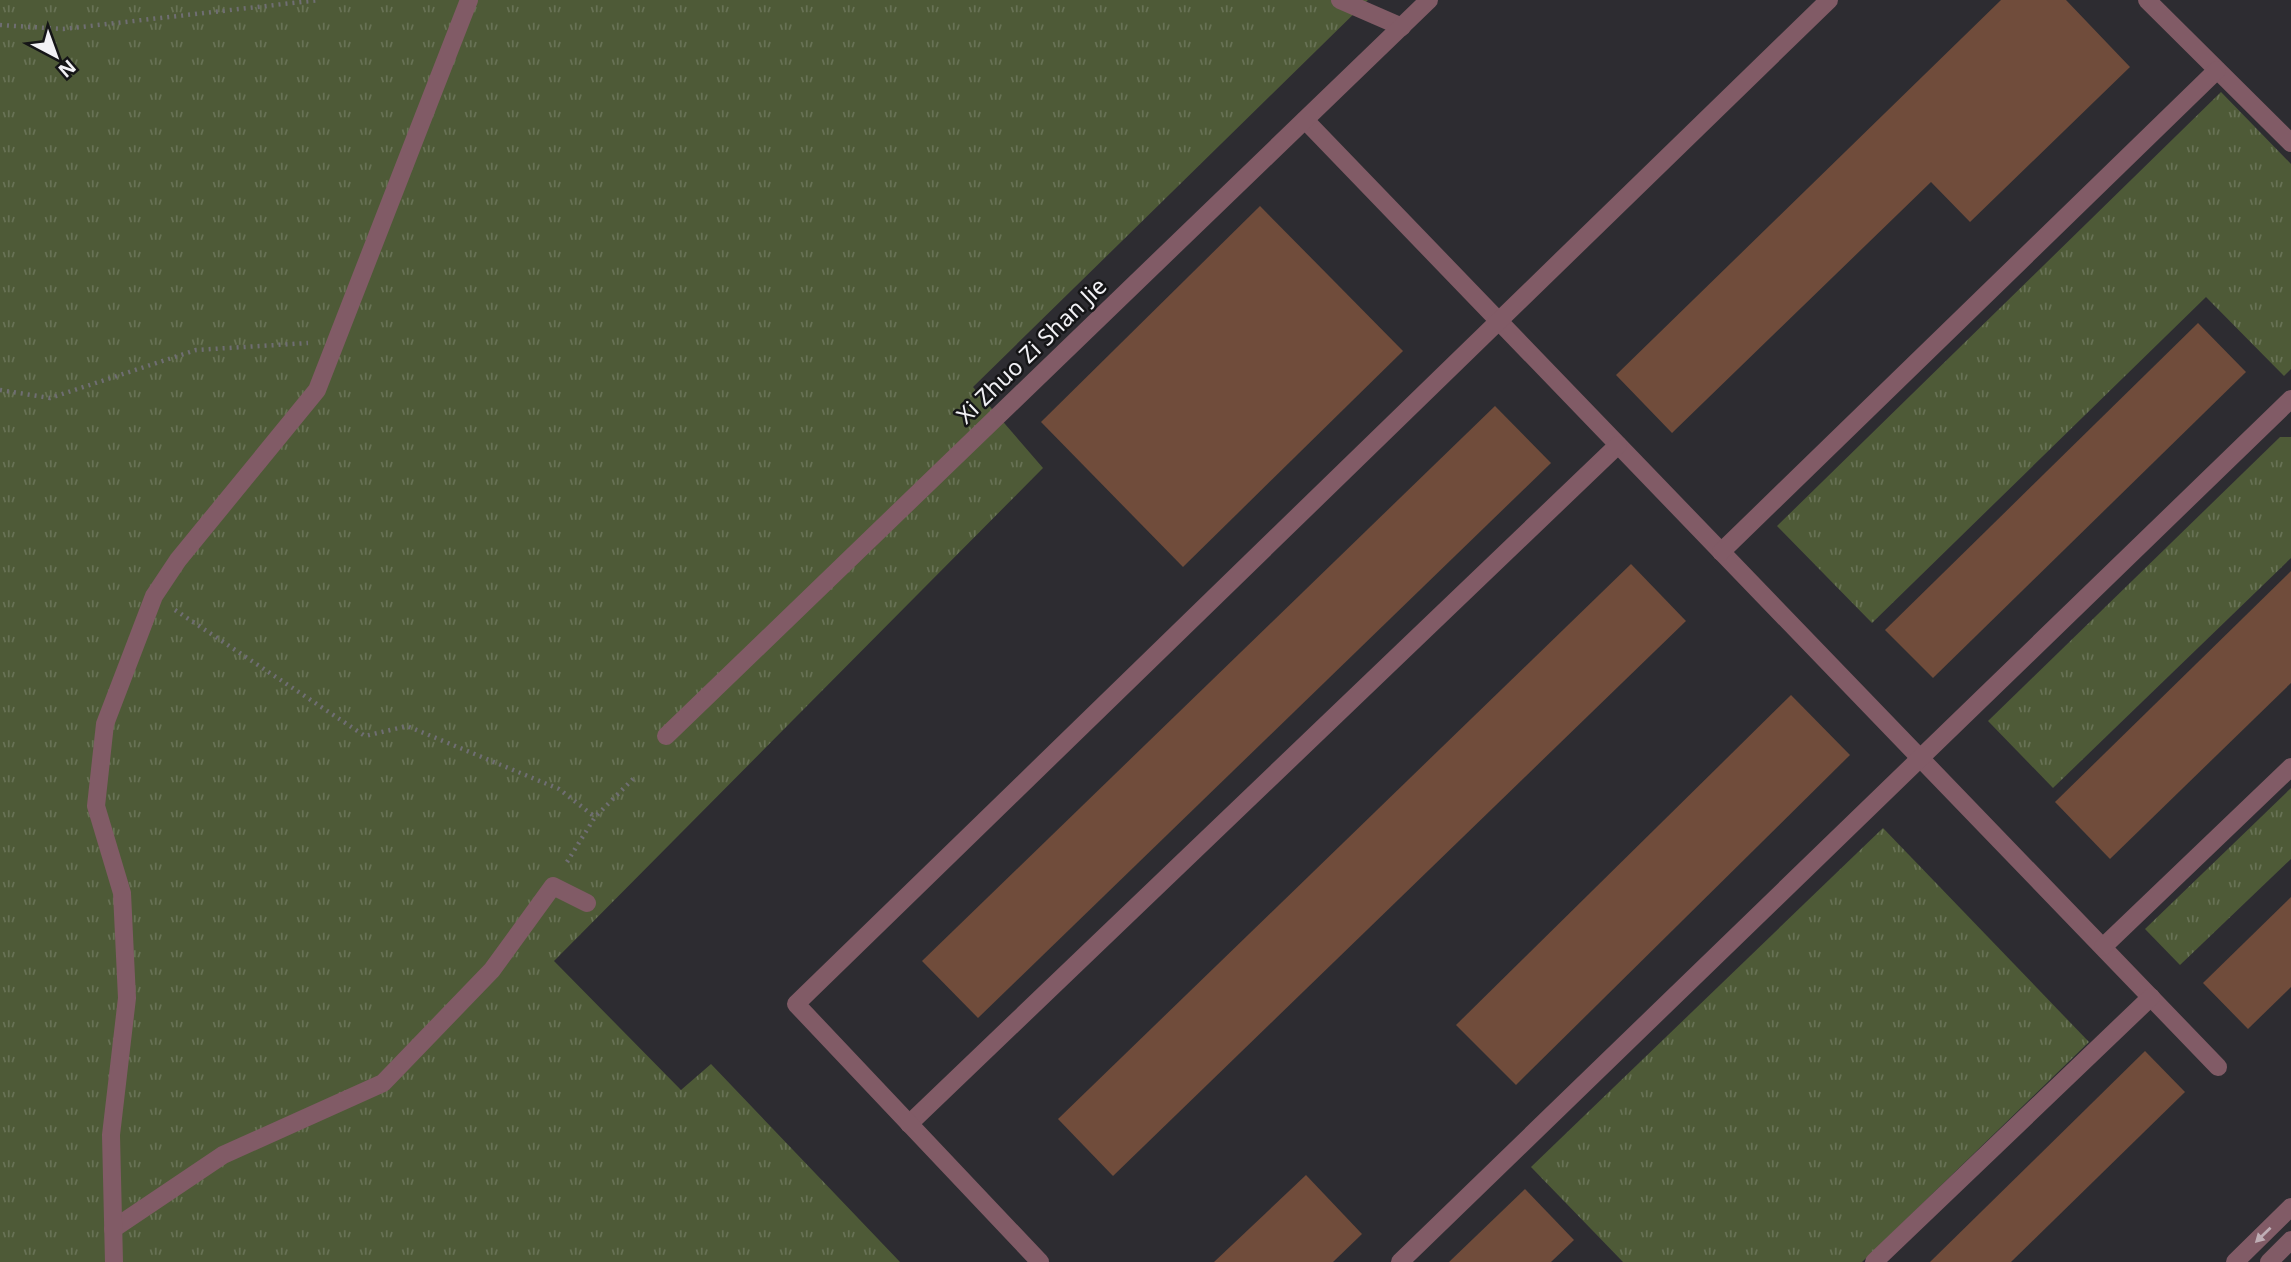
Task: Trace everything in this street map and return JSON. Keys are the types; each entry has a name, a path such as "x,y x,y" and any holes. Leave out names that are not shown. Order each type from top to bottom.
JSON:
{"street":[{"path":"114,1262 111,1135 127,998 122,893 96,806 105,724 154,596 178,560 317,390 468,0"},
{"path":"1340,0 1402,27"},
{"name":"Xi Zhuo Zi Shan Jie","path":"666,736 1429,0"},
{"path":"1040,1262 796,1004 1829,0"},
{"path":"2147,0 2291,143"},
{"path":"1721,552 2217,70"},
{"path":"1305,120 2218,1066"},
{"path":"1401,1262 2291,399"},
{"path":"909,1124 1618,444"},
{"path":"2103,947 2291,767"},
{"path":"113,1229 223,1155 383,1083 492,970 553,886 587,903"},
{"path":"1874,1262 2151,997"},
{"path":"2235,1262 2291,1207"},
{"path":"2269,1262 2291,1240"}],"path":[{"path":"0,25 63,29 319,0"},
{"path":"0,390 50,398 196,350 337,341"},
{"path":"154,596 365,736 407,726 559,789 595,817"},
{"path":"553,886 595,817 636,776"}],"green space":[{"path":"0,0 1368,0 973,387 1043,468 554,961 681,1090 711,1064 900,1262 0,1262"},
{"path":"2221,92 2291,164 2291,369 2284,376 2206,297 1872,623 1777,526"},
{"path":"2280,437 2291,437 2291,558 2053,788 1988,721"},
{"path":"2291,788 2291,859 2180,965 2145,929"},
{"path":"1883,828 2089,1042 1862,1262 1623,1262 1531,1167"}],"building":[{"path":"2001,0 2066,0 2130,67 1970,222 1931,182 1672,433 1616,375"},
{"path":"1260,206 1403,351 1183,567 1041,422"},
{"path":"2198,323 2246,372 1933,678 1885,630"},
{"path":"1495,406 1551,463 978,1018 922,961"},
{"path":"1631,564 1686,621 1113,1176 1058,1119"},
{"path":"2291,571 2291,683 2110,859 2055,802"},
{"path":"1791,695 1850,755 1516,1085 1456,1025"},
{"path":"2291,897 2291,987 2248,1029 2203,983"},
{"path":"2145,1051 2185,1092 2011,1262 1930,1262"},
{"path":"1306,1175 1362,1234 1333,1262 1214,1262"},
{"path":"1525,1189 1574,1240 1551,1262 1449,1262"}]}
